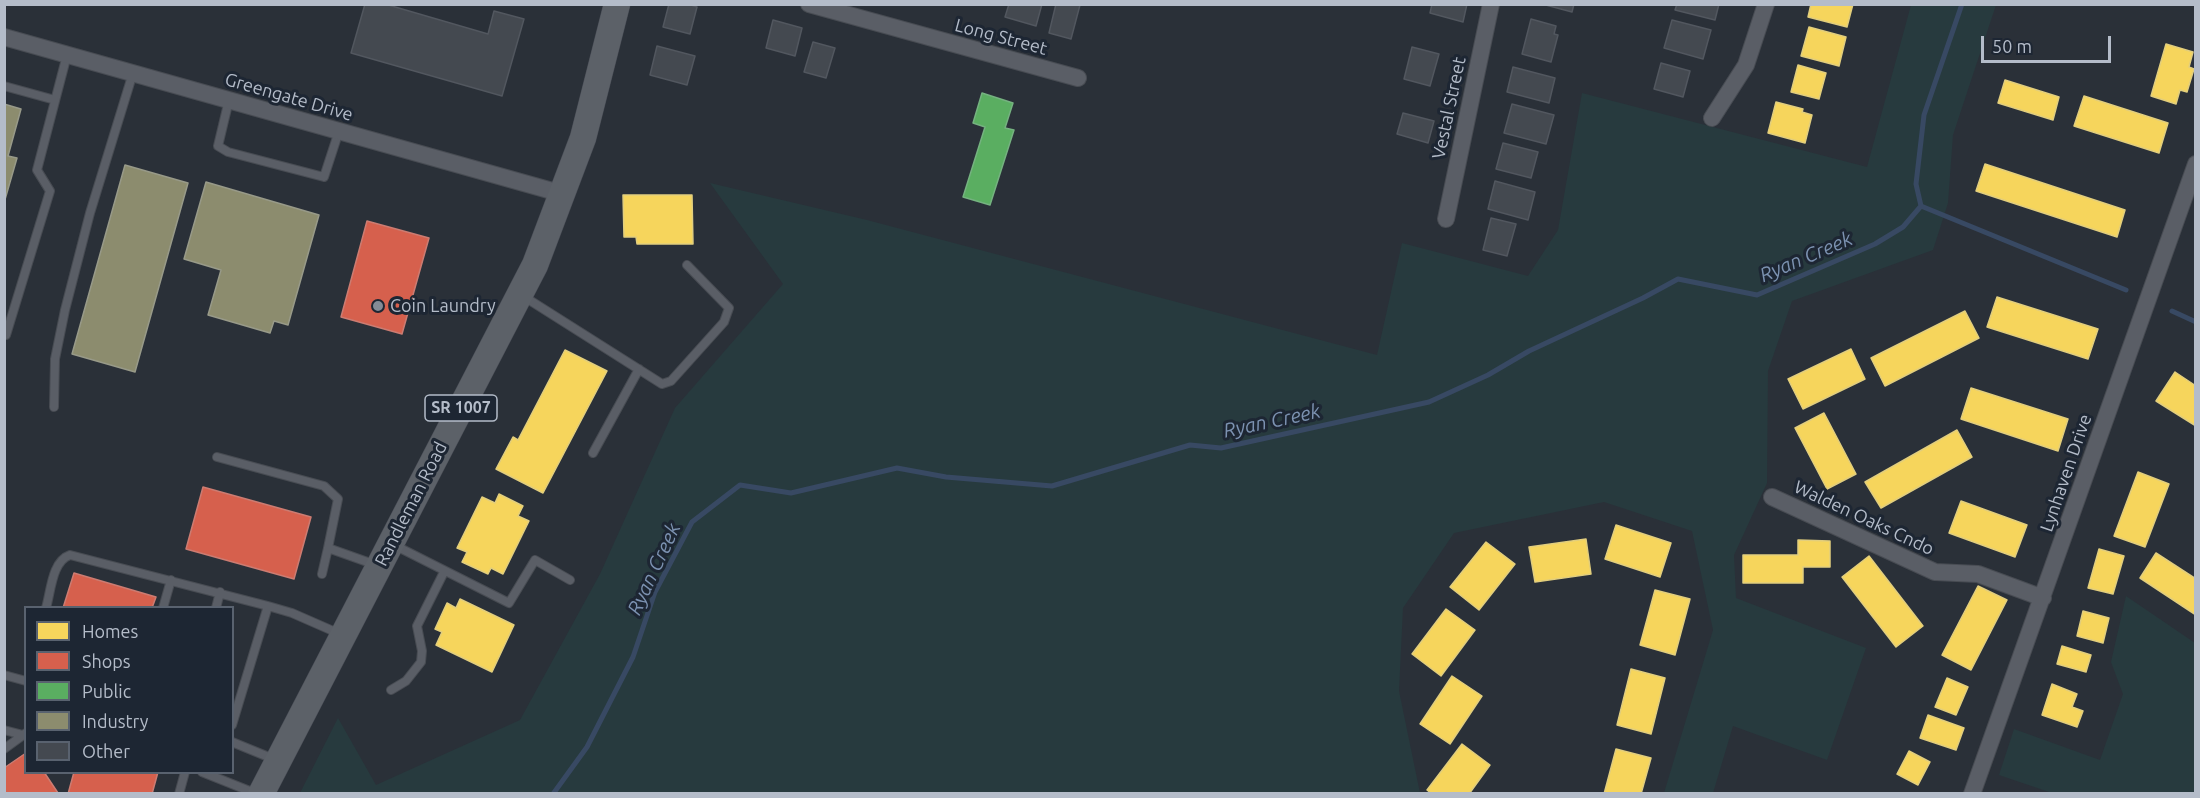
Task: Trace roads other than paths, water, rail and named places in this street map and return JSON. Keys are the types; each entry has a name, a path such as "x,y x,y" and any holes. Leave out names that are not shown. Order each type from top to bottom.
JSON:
{"main road":[{"name":"Randleman Road","path":"259,794 535,265 583,138 617,4"}],"street":[{"name":"Long Street","path":"809,4 1078,78"},
{"name":"Vestal Street","path":"1446,219 1491,4"},
{"path":"1712,118 1746,65 1766,4"},
{"name":"Greengate Drive","path":"4,37 563,194"},
{"name":"Lynhaven Drive","path":"1971,794 2043,598 2196,164"},
{"name":"Walden Oaks Cndo","path":"1772,497 1935,572 1978,574 2043,598"}],"lane":[{"path":"6,335 50,191 38,170 67,55"},
{"path":"54,406 55,359 65,310 93,202 133,73"},
{"path":"4,86 56,100"},
{"path":"229,100 218,146 228,152 324,177 339,131"},
{"path":"520,294 662,384 671,381 724,322 729,308 687,265"},
{"path":"593,453 639,369"},
{"path":"217,457 324,486 338,499 322,574"},
{"path":"391,543 444,572 509,603 535,560 570,580"},
{"path":"328,548 379,566"},
{"path":"47,606 57,566 62,558 70,555 268,606 310,620 343,635"},
{"path":"391,690 406,681 421,662 422,651 417,626 444,572"},
{"path":"164,606 171,580"},
{"path":"216,606 220,592"},
{"path":"234,718 268,606"},
{"path":"4,675 24,680"},
{"path":"4,730 24,734"},
{"path":"4,749 24,734"},
{"path":"234,743 278,760"},
{"path":"179,794 184,774"},
{"path":"207,774 259,794"}],"waterway":[{"name":"Ryan Creek","path":"1921,206 1916,184 1924,115 1962,4"},
{"path":"1921,206 2126,290"},
{"name":"Ryan Creek","path":"553,794 587,747 633,657 655,592 692,522 740,485 791,493 897,468 946,477 1052,486 1190,445 1221,448 1429,402 1488,375 1529,351 1643,298 1678,279 1757,295 1875,244 1903,227 1921,206"},
{"path":"2172,311 2196,322"}],"place":[{"name":"Coin Laundry","path":"378,306"}]}
